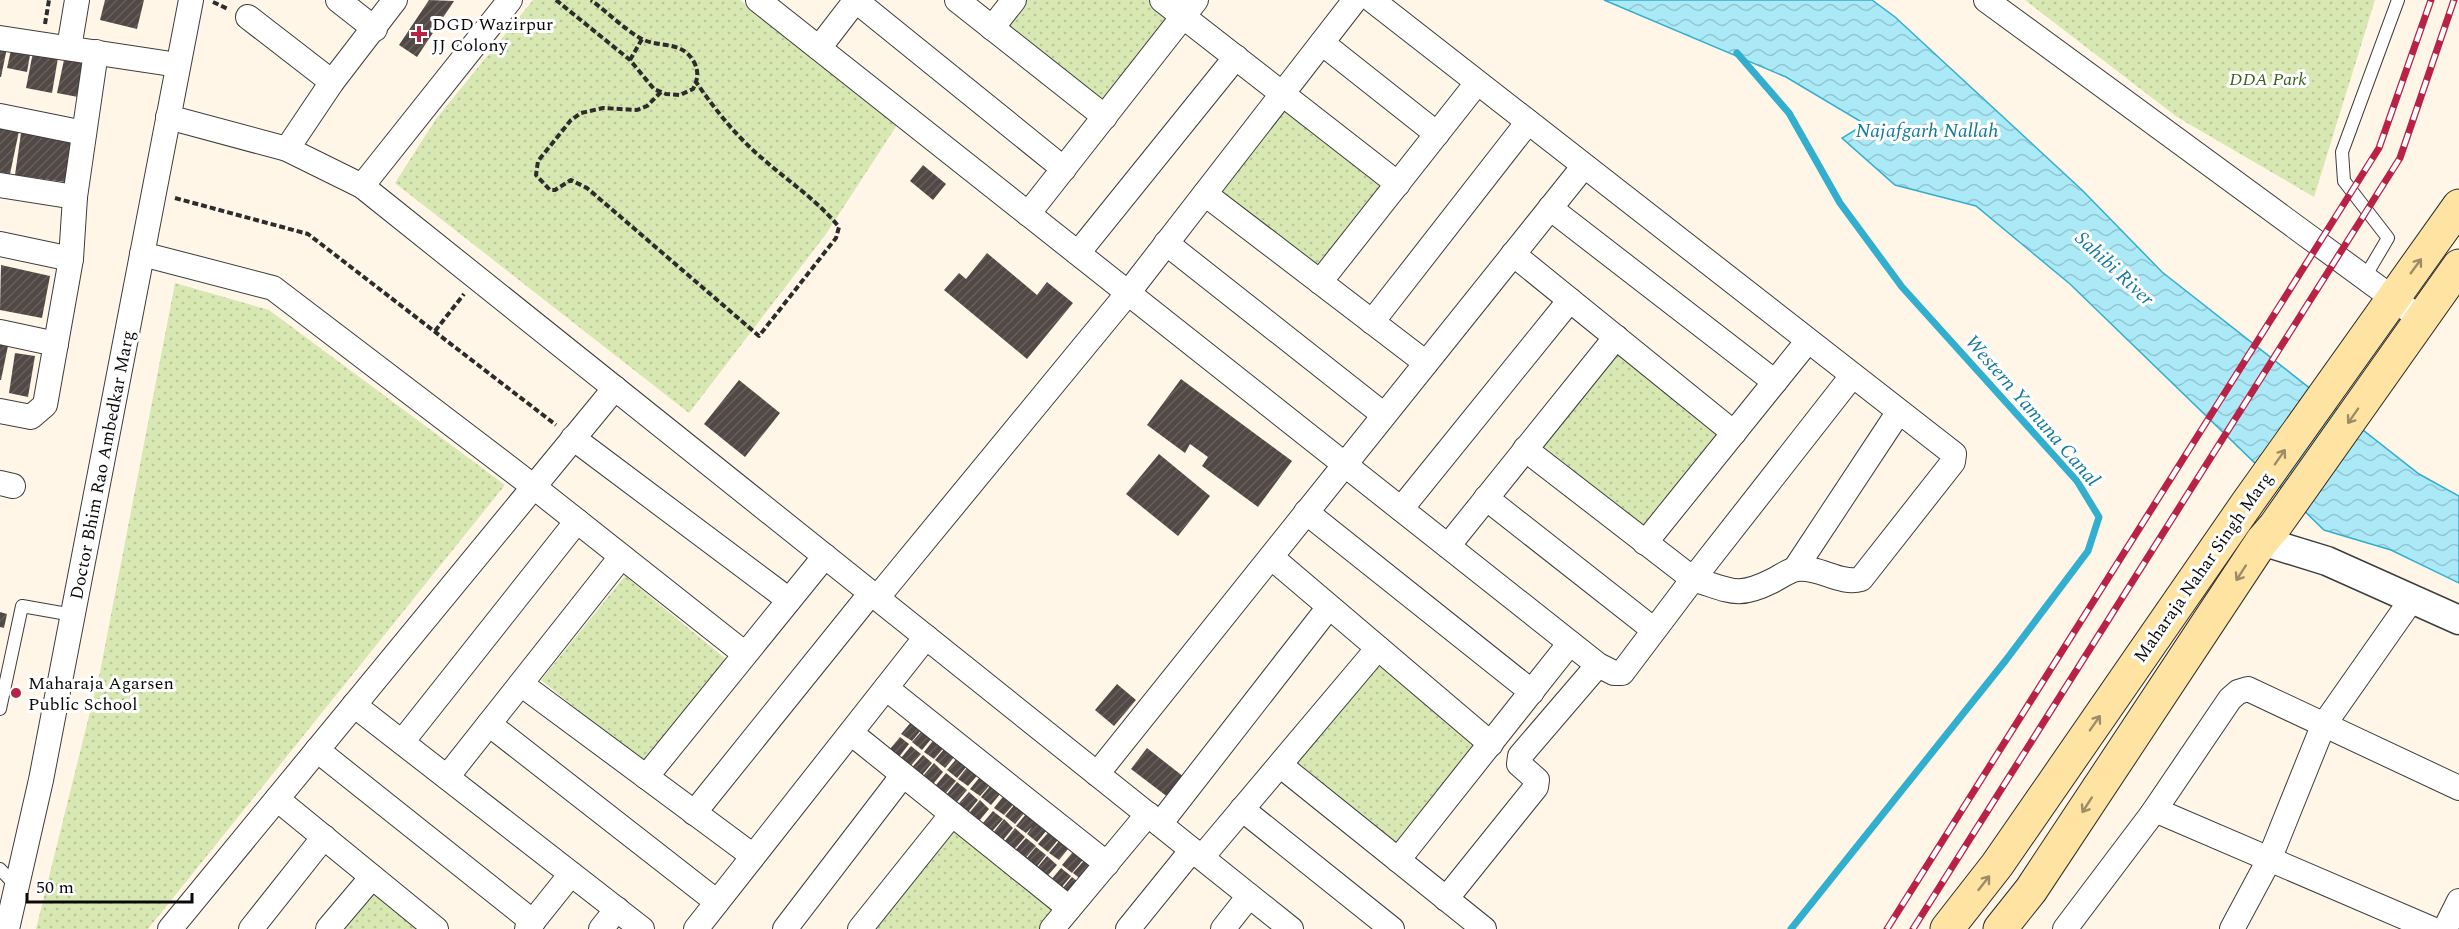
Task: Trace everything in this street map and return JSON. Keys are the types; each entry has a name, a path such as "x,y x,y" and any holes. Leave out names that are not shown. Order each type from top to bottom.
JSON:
{"main road":[{"name":"Maharaja Nahar Singh Marg","path":"1947,929 1998,865 2246,505 2459,206"},
{"name":"Maharaja Nahar Singh Marg","path":"2000,929 2031,890 2268,533 2459,266"}],"street":[{"path":"69,48 77,0"},
{"name":"Doctor Bhim Rao Ambedkar Marg","path":"9,908 41,780 191,0"},
{"path":"338,0 375,29"},
{"path":"287,148 332,82 375,29 395,0"},
{"path":"362,186 510,0"},
{"path":"758,0 1570,643 1598,665 1614,673 1622,673 1852,376"},
{"path":"819,48 855,0 1064,169"},
{"path":"957,0 1104,117"},
{"path":"992,28 1014,0"},
{"path":"1162,0 1189,8 1236,57 1398,184"},
{"path":"694,813 1128,293 1355,0"},
{"path":"1372,0 1898,413 1954,454 1953,462 1861,579 1849,580 1808,569 1795,569 1750,592 1741,593 1693,579 1526,449"},
{"path":"1986,0 2394,296 2421,319"},
{"path":"1028,214 1189,8"},
{"path":"248,17 332,82"},
{"path":"0,38 178,65"},
{"path":"1322,43 1437,134"},
{"path":"0,411 31,417 40,412 45,405 71,259 75,197 96,52"},
{"path":"1078,253 1236,57"},
{"path":"1320,282 1478,83"},
{"path":"0,116 84,133"},
{"path":"168,117 287,148 362,186 1292,929"},
{"path":"1372,322 1528,122"},
{"path":"1097,774 1584,166"},
{"path":"0,184 75,197"},
{"path":"1205,194 1426,363"},
{"path":"1550,208 1775,382"},
{"path":"1166,243 1384,415"},
{"path":"0,244 71,259"},
{"path":"142,254 273,288 534,487 745,654"},
{"path":"1513,254 1734,433"},
{"path":"1401,508 1570,300"},
{"path":"0,332 56,344"},
{"path":"1448,546 1616,337"},
{"path":"1645,543 1808,342"},
{"path":"170,929 615,388"},
{"path":"1795,569 1898,413"},
{"path":"573,438 789,600"},
{"path":"1486,498 1654,630"},
{"path":"1306,512 1532,692"},
{"path":"402,742 577,521"},
{"path":"2268,533 2459,620"},
{"path":"646,777 825,556"},
{"path":"447,777 621,557"},
{"path":"1271,557 1491,744"},
{"path":"2232,929 2269,860 2323,726 2412,599"},
{"path":"1052,929 1107,864 1154,819 1329,607"},
{"path":"696,929 926,637"},
{"path":"1398,860 1570,643"},
{"path":"1128,929 1242,809 1378,648"},
{"path":"1446,899 1536,787 1537,780 1519,764 1520,756 1598,665"},
{"path":"521,684 753,856"},
{"path":"886,688 1107,864"},
{"path":"2065,929 2152,814 2230,699 2238,692 2248,689 2459,788"},
{"path":"354,705 642,929"},
{"path":"489,724 717,902"},
{"path":"851,733 1069,908"},
{"path":"317,750 530,925 571,874"},
{"path":"1280,765 1484,929"},
{"path":"785,929 903,775"},
{"path":"277,799 436,929"},
{"path":"1242,809 1392,929"},
{"path":"2152,814 2155,810 2432,929"},
{"path":"860,929 952,814"},
{"path":"251,929 324,837"},
{"path":"328,929 372,877"},
{"path":"1223,929 1249,896"},
{"path":"2445,929 2459,901"},
{"path":"601,929 617,909"}],"lane":[{"path":"2365,277 2388,238 2344,181 2342,152 2398,0"},
{"path":"0,709 22,606 73,615"},
{"path":"0,869 9,908"}],"path":[{"path":"48,8 49,0"},
{"path":"556,0 630,60 643,79 661,92 680,94 693,89 696,82 696,66 684,50 674,45 642,39 591,0"},
{"path":"630,60 642,39"},
{"path":"661,92 647,106 637,110 603,108 581,113 571,120 538,161 536,175 550,190 555,190 571,180 587,188 759,336 836,238 839,227 810,196 764,160 739,136 696,82"},
{"path":"154,192 308,234 573,438"},
{"path":"435,331 477,277"}],"green space":[{"path":"533,0 740,0 897,125 826,234 689,413 395,183 436,119"},
{"path":"1022,0 1158,0 1178,16 1107,108 1001,27"},
{"name":"DDA Park","path":"2025,0 2375,0 2314,197 2177,117"},
{"path":"1283,100 1389,182 1318,275 1212,193"},
{"path":"175,283 269,310 505,485 148,929 36,929 100,672"},
{"path":"1620,347 1721,430 1638,531 1537,448"},
{"path":"625,576 727,660 643,763 541,680"},
{"path":"1377,660 1479,744 1395,848 1292,764"},
{"path":"953,827 1055,910 1040,929 870,929"},
{"path":"372,887 424,929 338,929"}],"water":[{"name":"Najafgarh Nallah","path":"1604,0 1872,0 1895,17 2082,190 2162,272 2419,474 2459,496 2459,583 2391,550 2324,530 2070,284 1976,206 1895,185 1842,138 1865,124 1786,77"}],"building":[{"path":"105,0 144,0 137,29 100,20"},
{"path":"429,0 454,1 417,57 399,45"},
{"path":"0,42 8,43 1,77 0,77"},
{"path":"34,47 59,52 52,93 26,88"},
{"path":"11,50 30,55 27,72 7,68"},
{"path":"65,55 86,59 78,97 57,93"},
{"path":"0,127 19,131 10,174 0,172"},
{"path":"21,133 72,140 65,182 15,175"},
{"path":"923,165 946,184 933,200 910,181"},
{"path":"987,253 1037,295 1047,282 1073,303 1027,359 944,290 959,273 966,279"},
{"path":"1,265 50,276 42,318 0,310"},
{"path":"0,340 9,341 1,380 0,380"},
{"path":"15,353 35,356 28,397 9,393"},
{"path":"1181,379 1292,461 1258,507 1202,466 1208,457 1190,444 1185,453 1147,425"},
{"path":"739,380 780,413 745,457 704,424"},
{"path":"1159,454 1210,496 1178,536 1126,494"},
{"path":"0,612 7,614 4,628 0,627"},
{"path":"1117,684 1136,700 1114,726 1095,710"},
{"path":"917,715 926,724 912,741 901,734"},
{"path":"928,724 937,732 922,750 912,742"},
{"path":"939,733 949,742 934,759 924,752"},
{"path":"900,737 909,744 895,762 885,755"},
{"path":"950,742 960,750 945,768 935,760"},
{"path":"911,746 921,754 906,771 896,764"},
{"path":"1147,748 1189,781 1173,801 1131,769"},
{"path":"962,752 972,760 957,778 947,770"},
{"path":"923,755 932,763 918,780 907,773"},
{"path":"973,760 983,769 968,786 958,779"},
{"path":"934,763 943,772 929,789 918,782"},
{"path":"985,771 995,779 980,796 970,789"},
{"path":"946,773 956,781 941,799 931,791"},
{"path":"996,779 1006,787 991,805 981,797"},
{"path":"957,782 967,790 952,808 942,800"},
{"path":"1009,789 1019,798 1004,815 994,808"},
{"path":"969,792 978,800 964,817 953,810"},
{"path":"1020,798 1030,806 1015,824 1005,816"},
{"path":"980,800 989,809 974,827 964,819"},
{"path":"1031,808 1052,824 1037,842 1027,834 1032,827 1026,833 1016,826"},
{"path":"993,811 1003,819 988,836 978,829"},
{"path":"1004,819 1013,828 999,845 989,838"},
{"path":"1053,827 1063,834 1048,852 1038,844"},
{"path":"1015,828 1025,837 1010,854 1000,847"},
{"path":"1064,835 1073,843 1059,860 1049,853"},
{"path":"1026,838 1036,846 1021,863 1010,856"},
{"path":"1036,847 1046,855 1032,873 1021,865"},
{"path":"1077,847 1087,855 1072,873 1062,865"},
{"path":"1047,856 1057,865 1042,882 1032,874"},
{"path":"1088,856 1098,863 1083,881 1073,873"},
{"path":"1061,868 1071,876 1056,894 1046,886"},
{"path":"1072,877 1082,885 1067,903 1057,895"}],"waterway":[{"name":"Western Yamuna Canal","path":"1737,53 1789,113 1840,203 1902,287 2077,481 2099,517 2088,551 2006,660 1791,929"}],"railway":[{"path":"1887,929 2379,148 2431,0"},
{"path":"1913,929 2400,158 2454,0"}],"place":[{"name":"DGD Wazirpur JJ Colony","path":"419,34"},
{"name":"Maharaja Agarsen Public School","path":"16,693"}],"water label":[{"name":"Sahibi River","path":"2115,268"}]}
